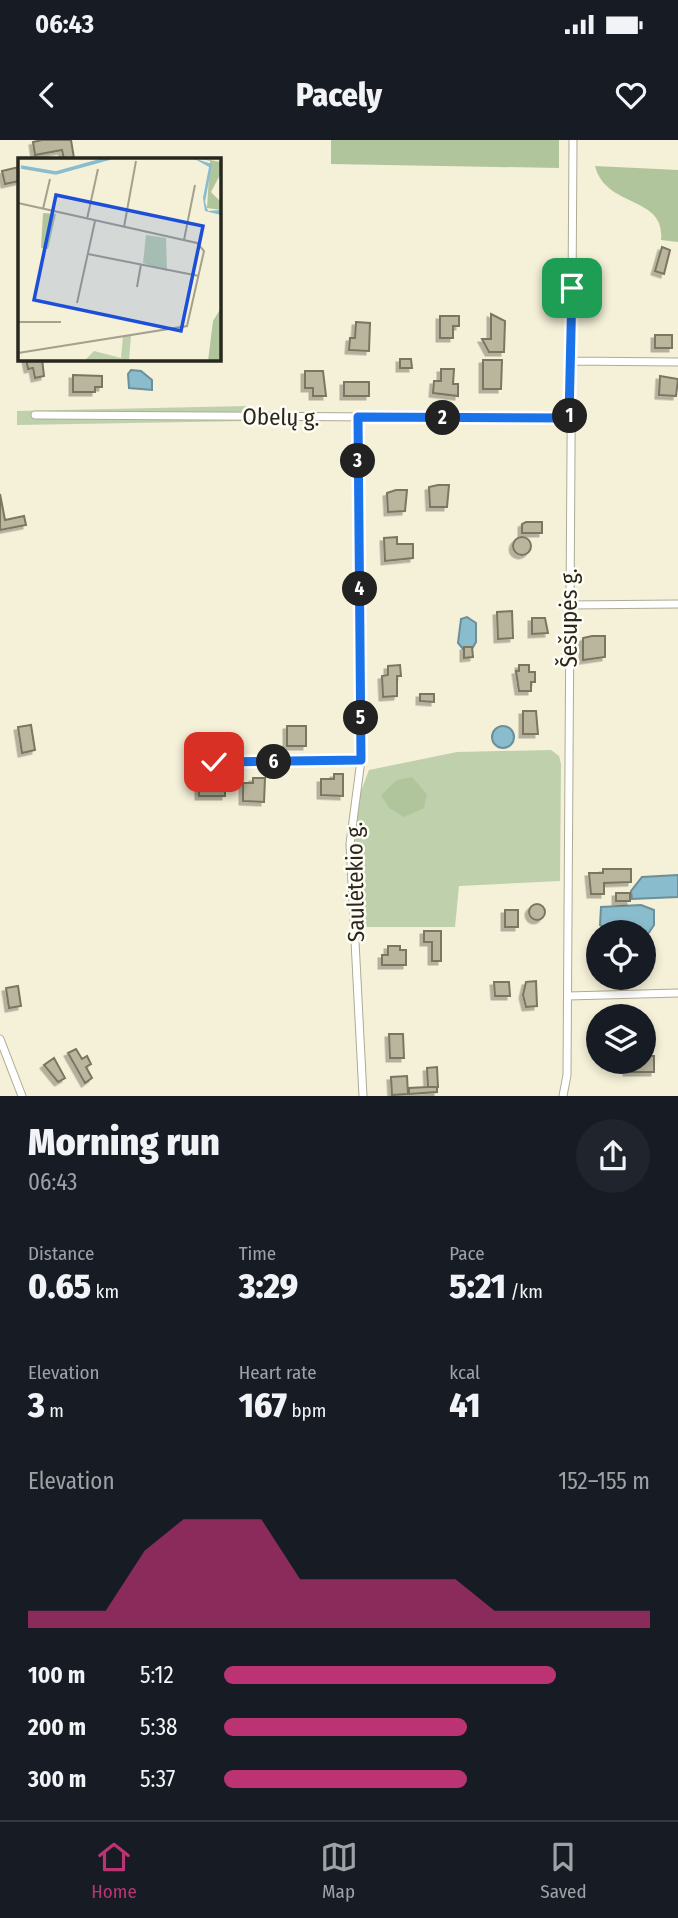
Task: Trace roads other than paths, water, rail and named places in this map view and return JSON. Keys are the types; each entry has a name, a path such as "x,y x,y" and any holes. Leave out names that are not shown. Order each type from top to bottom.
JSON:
{"street":[{"name":"Šešupės g.","path":"563,1096 567,1075 568,996 569,418 573,140"},
{"path":"571,361 678,362"},
{"name":"Obelų g.","path":"35,415 569,418"},
{"name":"Saulėtekio g.","path":"358,417 361,760 350,844 363,1096"},
{"path":"569,605 678,604"},
{"path":"214,762 361,760"},
{"path":"568,996 678,993"},
{"path":"0,1039 22,1096"}],"water":[{"path":"131,370 141,371 152,380 152,390 129,388 128,374"},
{"path":"467,617 476,623 476,642 472,649 463,649 458,643 461,619"},
{"path":"503,726 511,729 514,737 511,745 503,748 495,745 492,737 495,729"},
{"path":"678,875 678,897 632,899 631,891 642,877"},
{"path":"641,905 654,910 654,920 600,920 601,907"}]}
